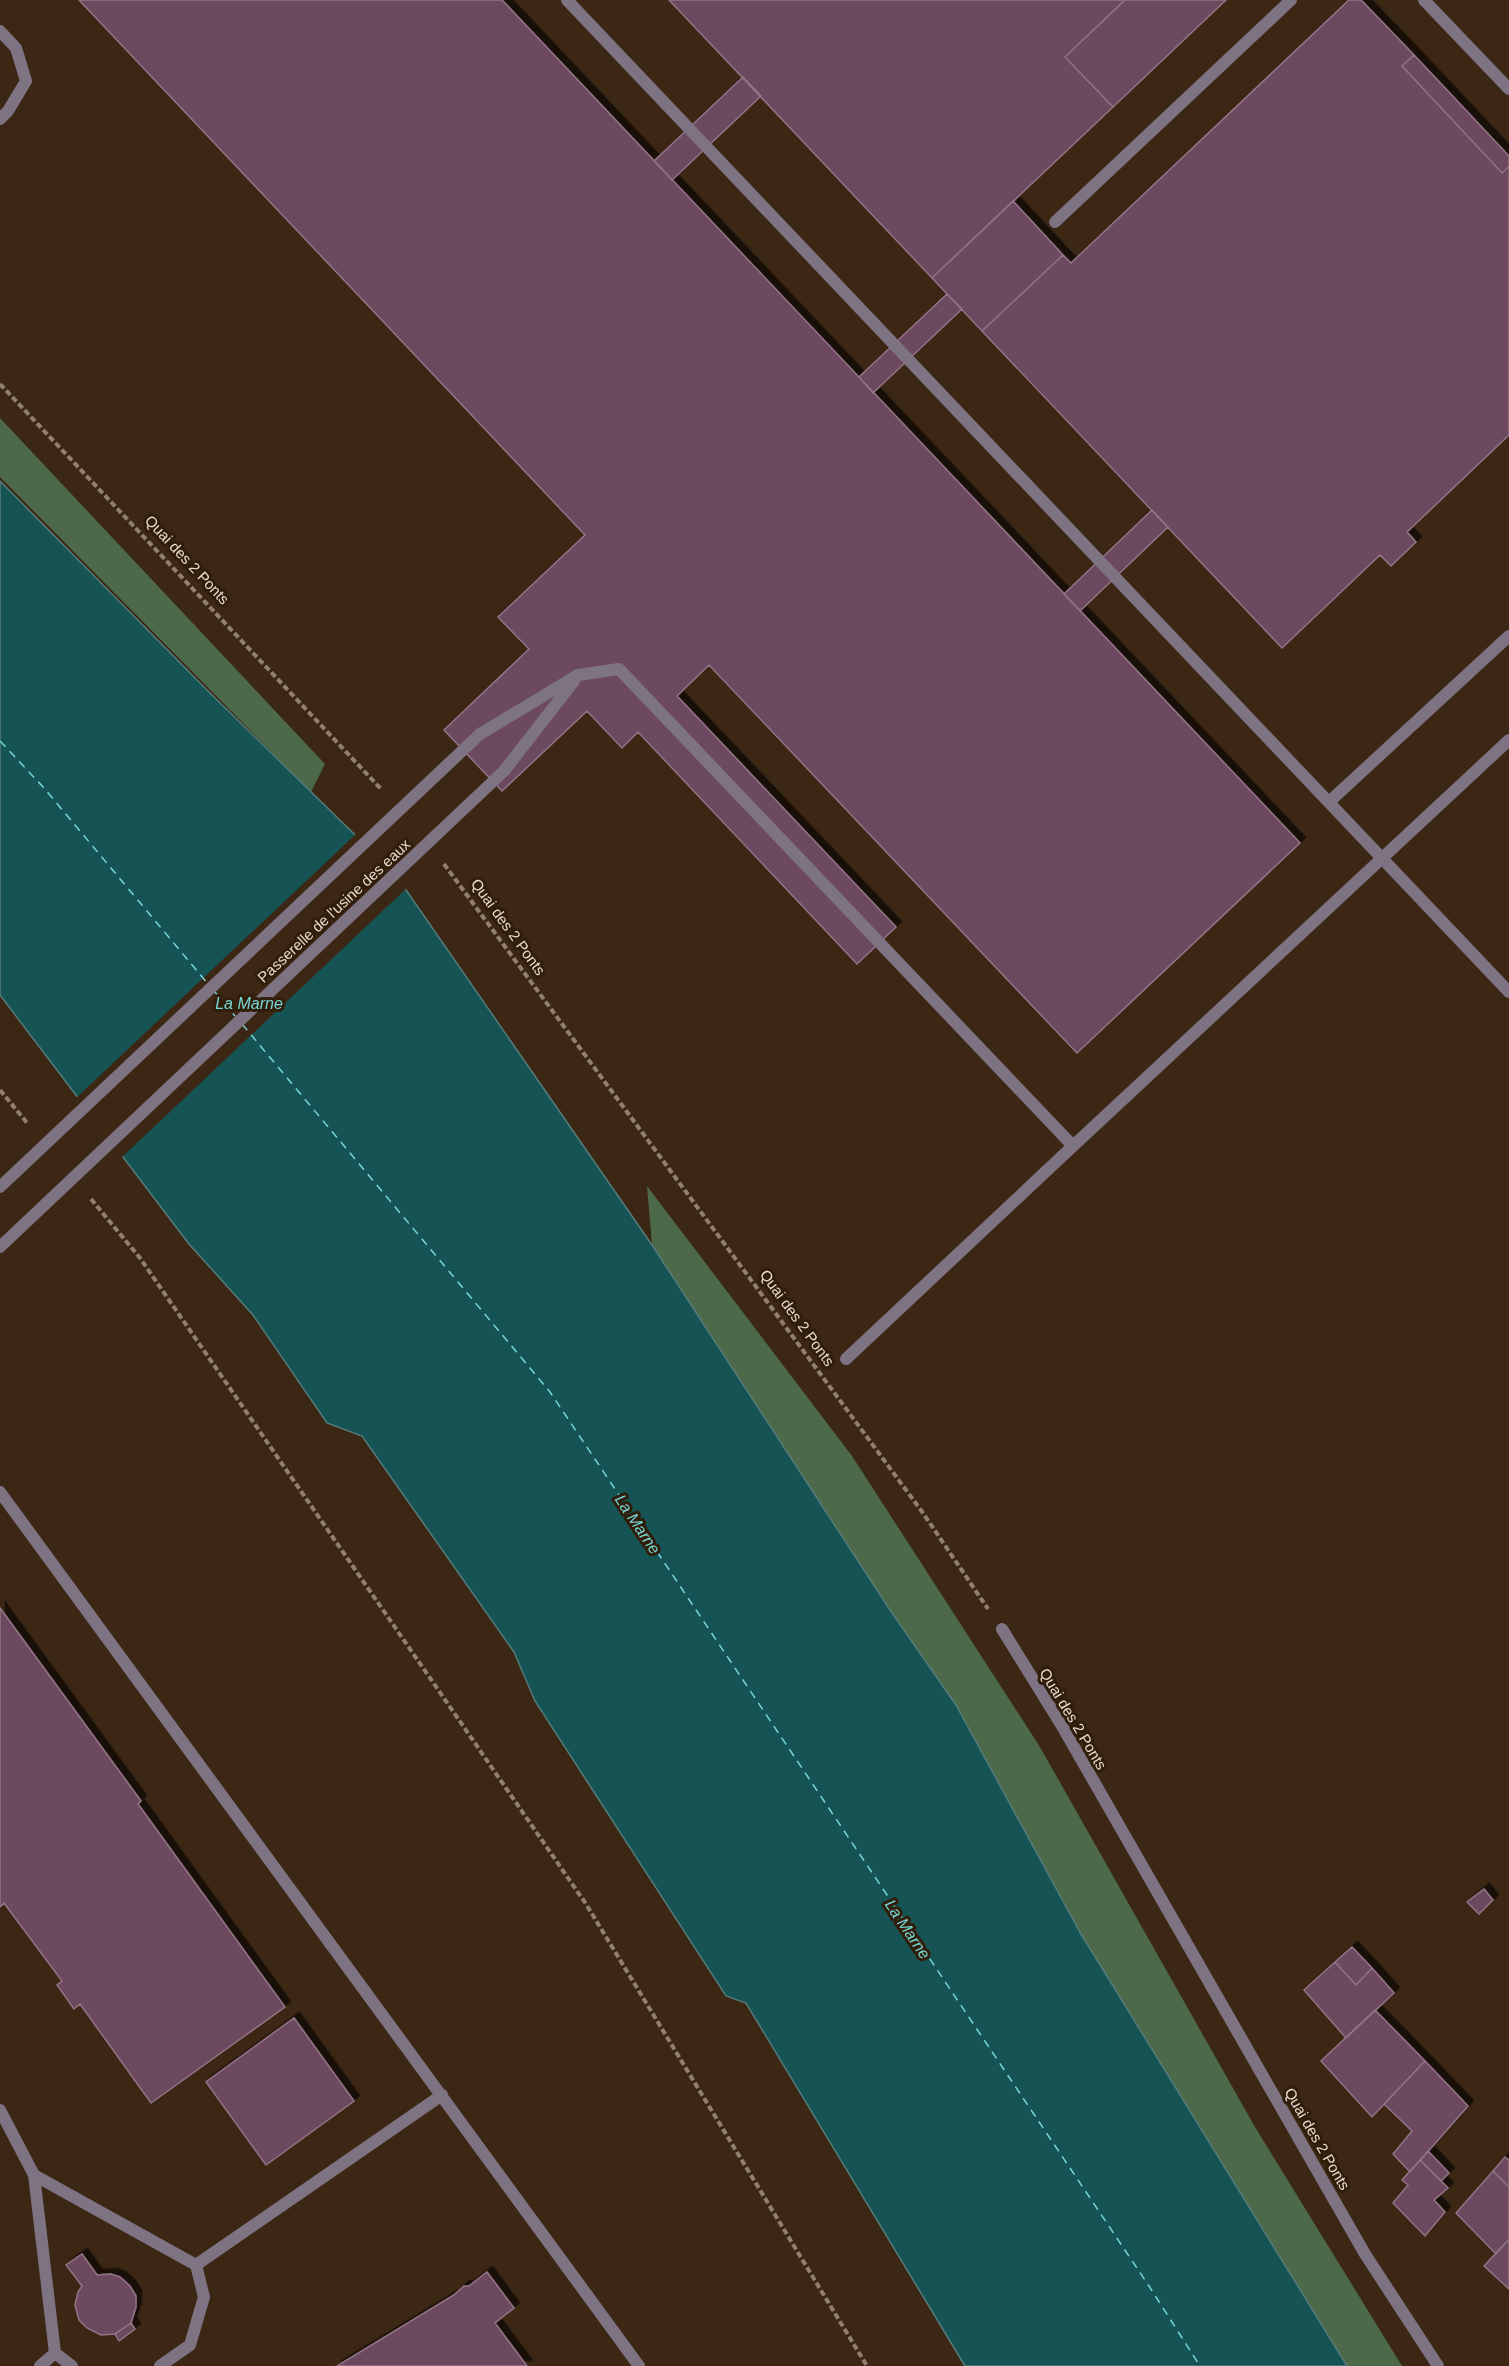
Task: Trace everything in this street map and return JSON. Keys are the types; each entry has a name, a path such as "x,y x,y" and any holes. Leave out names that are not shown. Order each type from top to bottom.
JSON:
{"street":[{"path":"567,0 1509,992"},
{"path":"1055,222 1291,0"},
{"path":"1424,0 1509,89"},
{"path":"0,31 16,48 26,81 8,111 0,119"},
{"path":"1329,802 1509,636"},
{"path":"578,675 619,669 1073,1146"},
{"name":"Passerelle de l'usine des eaux","path":"0,1186 480,734 578,675"},
{"name":"Passerelle de l'usine des eaux","path":"0,1247 504,771 578,675"},
{"path":"846,1359 1509,740"},
{"path":"0,1492 639,2366"},
{"name":"Quai des 2 Ponts","path":"1002,1629 1062,1726 1365,2254 1438,2366"},
{"path":"196,2265 442,2095"},
{"path":"0,2110 34,2175 56,2353 72,2366"},
{"path":"34,2175 196,2265 204,2297 190,2345 160,2366"},
{"path":"40,2366 56,2353"}],"path":[{"name":"Quai des 2 Ponts","path":"0,384 387,796"},
{"name":"Quai des 2 Ponts","path":"440,859 923,1513 1002,1629"},
{"path":"0,1090 29,1126"},
{"path":"88,1196 140,1258 586,1904 867,2366"}],"green space":[{"path":"0,418 325,764 311,792 0,477"},
{"path":"647,1186 852,1456 1040,1747 1255,2127 1402,2366 1347,2366 1081,1934 956,1705 890,1610 652,1245"}],"water":[{"name":"La Marne","path":"0,481 211,694 395,874 652,1245 890,1610 956,1705 1081,1934 1347,2366 965,2366 746,2003 726,1996 535,1701 514,1652 362,1436 327,1423 253,1315 189,1244 0,995"}],"pier":[{"path":"357,833 397,872 408,887 120,1159 75,1099"}],"building":[{"path":"79,0 502,0 1300,843 1077,1053 709,665 677,696 896,927 857,964 638,732 622,748 587,711 502,791 444,730 529,649 498,617 585,535"},
{"path":"669,0 1125,0 1065,57 1113,107 932,278"},
{"path":"1125,0 1226,0 1113,107 1065,57"},
{"path":"1349,0 1361,0 1414,55 1402,66 1502,173 1509,166 1509,435 1407,532 1416,542 1391,566 1380,555 1282,648 982,331 1063,255 1071,263"},
{"path":"1414,55 1509,156 1509,166 1502,173 1402,66"},
{"path":"743,77 761,96 672,180 654,161"},
{"path":"1013,201 1063,255 982,331 932,278"},
{"path":"947,294 962,309 873,393 859,377"},
{"path":"1152,510 1168,527 1080,611 1064,594"},
{"path":"0,1608 141,1801 138,1804 285,2007 151,2103 80,2004 74,2009 57,1985 62,1981 4,1903 0,1907"},
{"path":"1484,1889 1493,1900 1479,1914 1467,1902"},
{"path":"1352,1947 1372,1968 1356,1985 1335,1962"},
{"path":"1335,1962 1356,1985 1372,1968 1394,1993 1346,2038 1304,1990"},
{"path":"1375,2010 1425,2061 1372,2117 1321,2061"},
{"path":"294,2018 354,2101 266,2165 206,2082"},
{"path":"1425,2061 1468,2106 1410,2172 1393,2154 1412,2131 1384,2104"},
{"path":"1428,2151 1449,2173 1441,2181 1420,2160"},
{"path":"1505,2157 1509,2160 1509,2187 1493,2171"},
{"path":"1420,2160 1448,2188 1434,2200 1445,2212 1425,2236 1393,2203 1408,2185 1402,2180"},
{"path":"1493,2171 1509,2187 1509,2239 1496,2254 1456,2213"},
{"path":"1509,2239 1509,2289 1484,2266"},
{"path":"82,2254 97,2275 111,2274 120,2277 130,2286 136,2296 136,2307 131,2323 115,2334 101,2335 87,2328 79,2320 75,2305 82,2286 66,2265"},
{"path":"487,2272 514,2308 495,2323 527,2366 337,2366 454,2295 464,2286 469,2286"},
{"path":"131,2323 135,2329 119,2341 115,2334"}],"ferry route":[{"path":"0,741 44,788 208,984"},
{"path":"215,992 235,1016"},
{"path":"242,1024 550,1392 1149,2286 1200,2366"}]}
